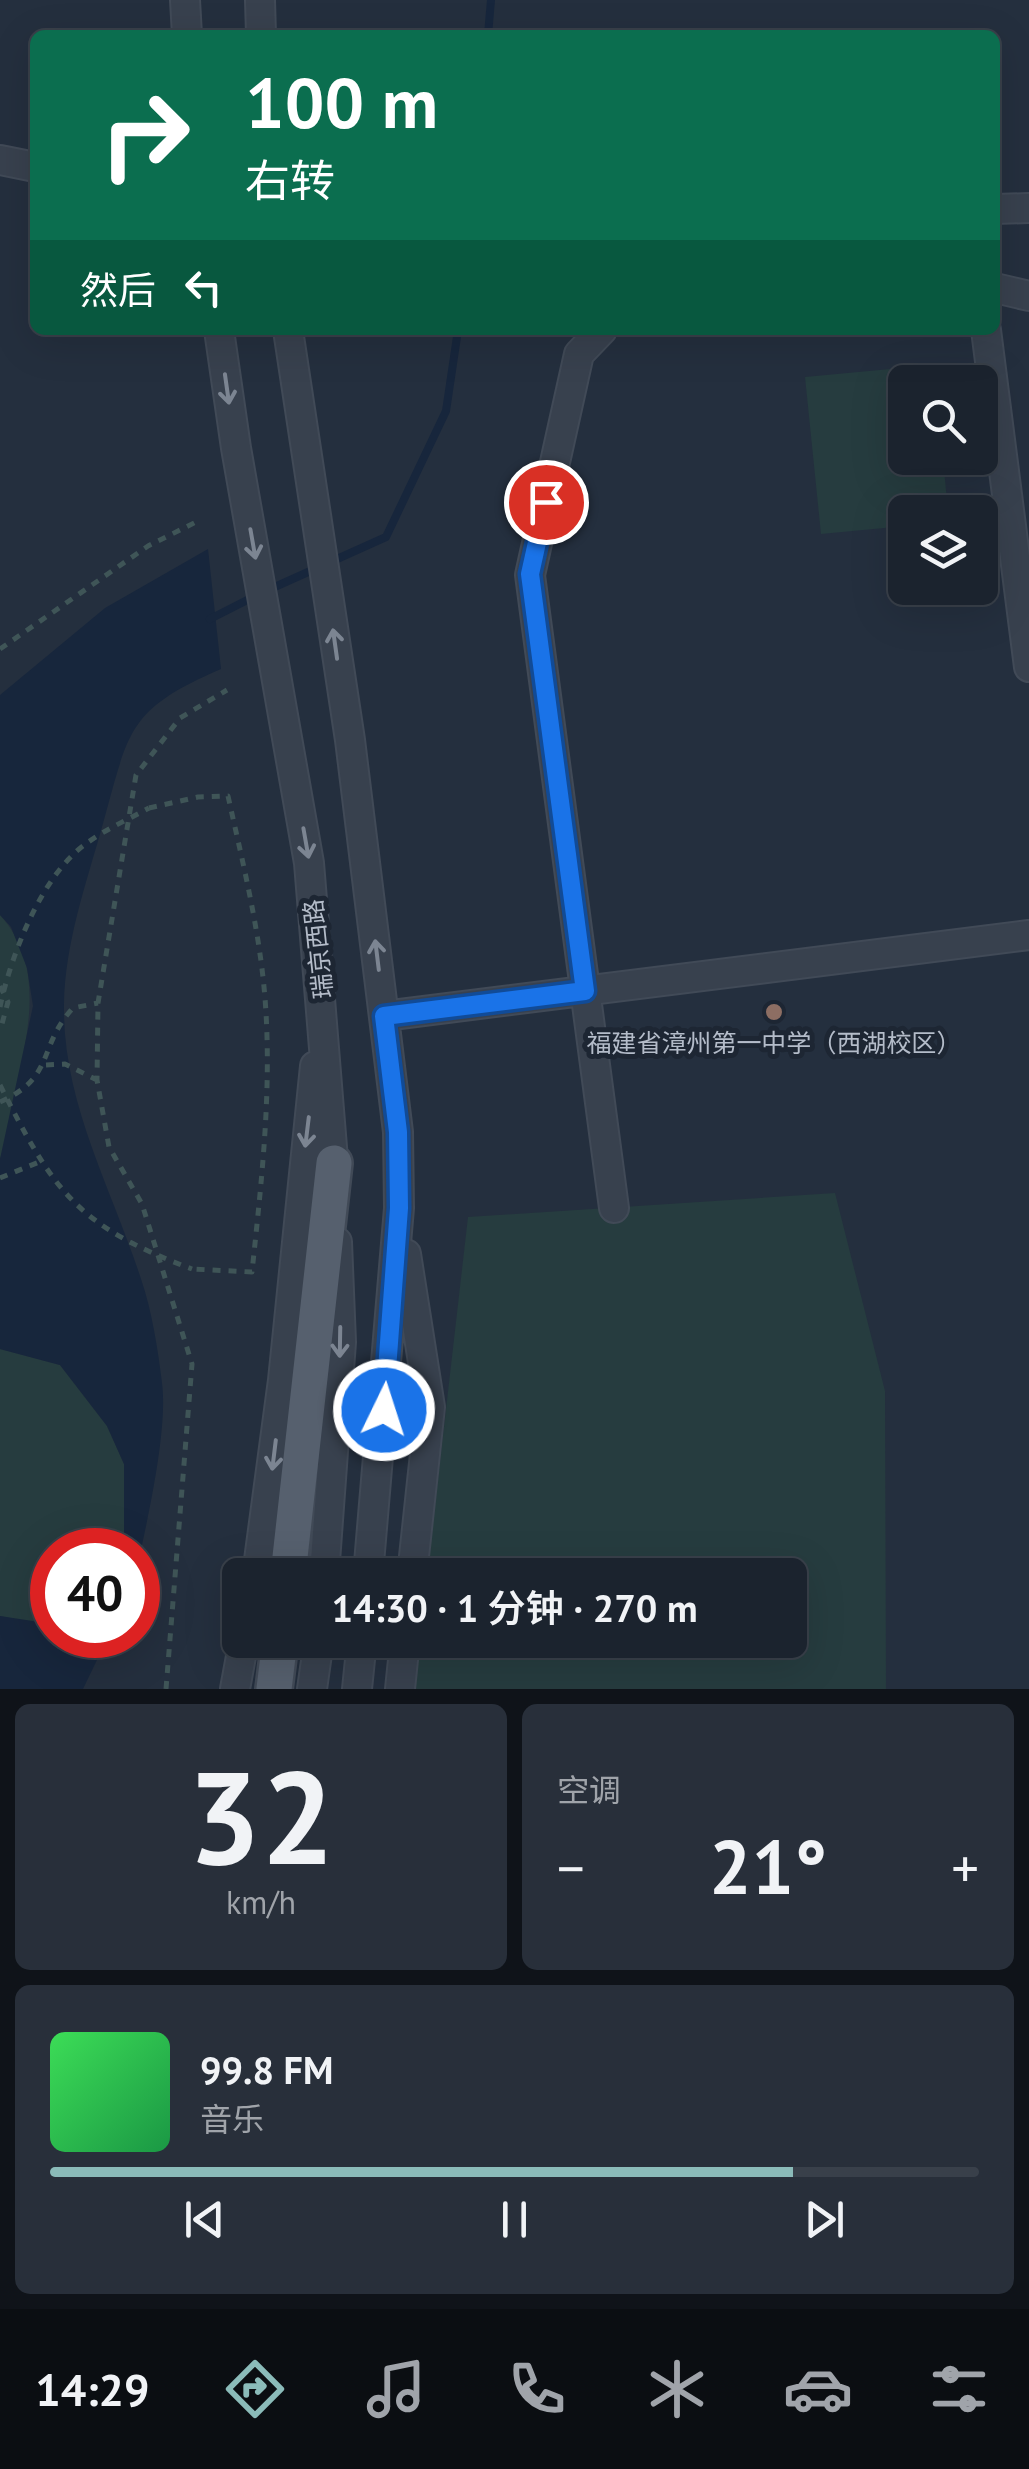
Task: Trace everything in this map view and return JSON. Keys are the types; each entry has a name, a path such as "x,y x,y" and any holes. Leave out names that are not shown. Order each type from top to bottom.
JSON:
{"main road":[{"path":"290,1558 334,1163"},
{"path":"274,1689 278,1658"}],"street":[{"path":"185,0 187,30"},
{"path":"260,0 261,30"},
{"path":"0,160 30,167"},
{"path":"1000,209 1029,208"},
{"path":"1000,289 1029,296"},
{"name":"瑞京西路","path":"220,335 309,863 323,1000 341,1342 325,1558"},
{"path":"289,335 350,740 398,1132 399,1208 369,1558"},
{"path":"597,335 578,354 530,574 614,1208"},
{"path":"987,335 1029,667"},
{"path":"384,1016 1029,935"},
{"path":"259,1558 323,1000"},
{"path":"399,1208 430,1407 414,1558"},
{"path":"235,1689 241,1658"},
{"path":"312,1689 316,1658"},
{"path":"357,1689 360,1658"},
{"path":"400,1689 403,1658"}],"path":[{"path":"0,648 148,546 198,521"},
{"path":"166,1689 192,1364 142,1204 110,1146 97,1080 98,1003 120,848 136,774 180,718 227,690"},
{"path":"0,1007 9,966 34,908 84,845 149,808 198,797 228,796 258,933 266,1014 268,1123 252,1272 192,1269 145,1251 83,1214 39,1162 0,1085"},
{"path":"0,986 8,1002 0,1031"},
{"path":"0,1102 24,1092 46,1065 49,1041 74,1008 98,1003"},
{"path":"46,1065 65,1064 97,1080"},
{"path":"0,1178 39,1162"}],"green space":[{"path":"888,369 888,475 945,475 946,495 888,495 888,528 821,534 805,377"},
{"path":"0,915 23,954 30,996 22,1062 0,1159"},
{"path":"835,1193 885,1391 886,1689 413,1689 417,1658 807,1658 807,1558 429,1558 468,1217"},
{"path":"0,1349 60,1365 107,1426 124,1464 124,1528 30,1528 30,1623 0,1616"}],"water":[{"path":"208,549 221,669 166,697 136,727 126,746 77,914 65,981 71,1076 91,1144 145,1291 162,1383 160,1448 146,1528 124,1528 124,1464 107,1426 60,1365 0,1349 0,1159 33,1006 27,968 11,927 0,915 0,695 105,608"},
{"path":"0,1616 30,1621 30,1658 98,1658 83,1689 0,1689"}],"waterway":[{"path":"488,30 491,0"},
{"path":"268,590 386,537 446,411 457,335"},
{"path":"210,619 255,596"}],"place":[{"name":"福建省漳州第一中学（西湖校区）","path":"774,1012"}],"route":[{"path":"384,1410 399,1208 398,1132 384,1016 585,991 530,574 546,502"}]}
